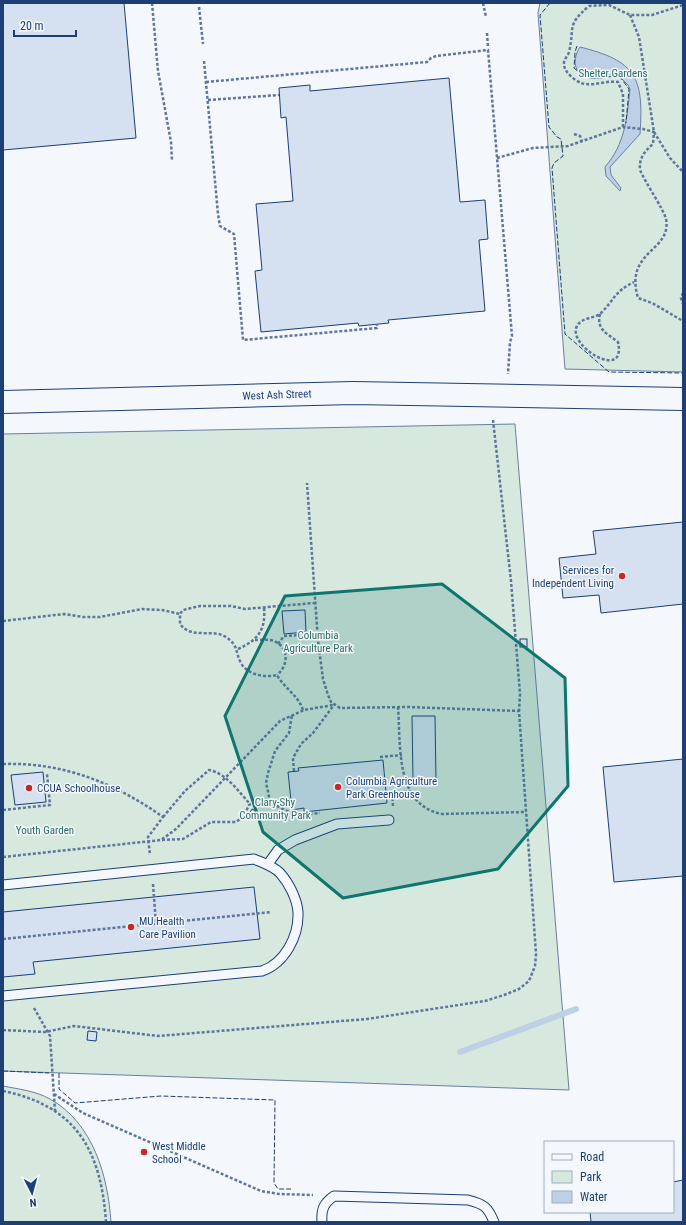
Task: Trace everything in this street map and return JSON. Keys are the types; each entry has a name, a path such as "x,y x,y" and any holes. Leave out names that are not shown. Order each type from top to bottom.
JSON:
{"street":[{"name":"West Ash Street","path":"3,402 353,393 683,399"}],"lane":[{"path":"268,864 278,850 295,840 337,824 389,820"},
{"path":"3,885 254,859 268,864 280,873 296,900 298,912 297,926 292,943 283,957 268,969 3,996"},
{"path":"322,1222 321,1213 325,1202 334,1196 468,1200 480,1203 490,1210 494,1222"}],"path":[{"path":"152,3 158,71 171,142 172,161"},
{"path":"483,3 486,17"},
{"path":"624,127 623,94 618,82 583,83 573,79 564,67 564,62 569,52 571,26 578,15 589,6 598,4 609,6 630,15 652,14 683,5"},
{"path":"199,7 203,44"},
{"path":"630,15 639,37 654,132 653,144 644,151 639,161 640,170 666,219 666,233 660,242 646,255 636,269 634,282 638,298 652,303 683,321"},
{"path":"487,33 488,47"},
{"path":"206,82 427,62 436,56 488,50 512,336 510,342 508,374"},
{"path":"204,61 220,226 234,234 243,340 377,328 377,324"},
{"path":"208,100 279,95"},
{"path":"497,158 533,148 568,146 624,127 654,132 670,158 683,172"},
{"path":"574,134 580,136 582,142"},
{"path":"600,314 583,320 578,325 575,332 576,338 597,358 604,361 611,361 617,358 620,350 618,342 604,333 600,327 598,321 600,314 621,289 634,282"},
{"path":"683,293 681,298 683,304"},
{"path":"3,1030 48,1031 74,1026 158,1036 349,1022 485,1001 515,991 528,981 536,958 519,711 520,694 511,581 492,420"},
{"path":"307,482 317,634 323,679 330,702 340,708 398,707 519,711"},
{"path":"255,640 264,640 278,644 284,652 286,660 285,667 277,675 263,676 246,669 240,660 238,650 225,636 188,631 180,624 180,614 183,610 200,606 231,606 245,609 314,603"},
{"path":"238,650 255,640 260,633 265,620 264,607"},
{"path":"3,621 22,620 52,615 100,617 142,609 162,610 180,614"},
{"path":"260,633 264,640"},
{"path":"278,644 284,636 317,634"},
{"path":"277,675 281,682 298,698 303,710"},
{"path":"161,840 176,829 277,724 292,714 303,710 334,705"},
{"path":"294,771 293,758 301,744 313,733 334,705"},
{"path":"398,707 404,778 415,799 423,806 442,814 526,812"},
{"path":"274,804 269,796 266,783 268,773 275,751 289,733 292,714"},
{"path":"380,757 402,755"},
{"path":"3,764 41,765 79,774 100,781 122,792 141,802 163,817"},
{"path":"149,842 148,837 163,817 186,791 209,770 216,771 225,778 250,804"},
{"path":"3,810 50,805 47,774"},
{"path":"386,807 394,806 392,793 410,791"},
{"path":"265,802 269,796"},
{"path":"250,804 265,802 274,804 294,815 325,812"},
{"path":"3,857 161,840 176,840 189,837 211,822 236,822 244,816 250,804"},
{"path":"154,897 156,924"},
{"path":"3,939 271,912"},
{"path":"33,1006 48,1031 51,1042 55,1112"},
{"path":"3,1091 28,1097 55,1112 62,1116 78,1133 91,1154 103,1188 106,1222"},
{"path":"54,1094 83,1113 261,1191 279,1194 334,1196"}],"highlighted area":[{"path":"442,584 565,678 568,786 498,869 343,898 263,832 225,716 285,596"}],"green space":[{"name":"Shelter Gardens","path":"540,3 683,3 683,372 565,369 538,13"},
{"name":"Clary-Shy Community Park","path":"515,424 569,1090 3,1071 3,434"},
{"path":"3,1086 45,1096 65,1109 77,1122 96,1152 102,1169 111,1222 3,1222"}],"water":[{"path":"580,47 614,58 625,66 632,74 638,85 641,114 640,134 610,167 611,175 621,188 620,191 606,176 605,167 612,158 621,140 628,110 630,89 619,76 590,78 580,74 577,70 575,61"}],"building":[{"path":"3,3 124,3 136,138 3,150"},
{"path":"449,78 460,202 485,200 488,239 479,240 485,311 388,320 389,323 359,326 358,323 261,332 255,271 262,270 256,204 293,201 286,117 281,118 279,88 310,85 310,91"},
{"name":"Services for Independent Living","path":"683,522 683,604 601,613 599,595 563,598 559,558 596,554 593,531"},
{"path":"305,610 306,632 284,634 282,611"},
{"path":"520,639 527,639 527,647 520,647"},
{"path":"412,716 435,716 436,781 413,781"},
{"path":"683,759 683,876 614,882 603,767"},
{"name":"Columbia Agriculture Park Greenhouse","path":"383,760 387,803 304,812 304,808 292,810 288,772 299,771 298,768"},
{"name":"CCUA Schoolhouse","path":"43,772 46,802 15,805 11,775"},
{"path":"252,809 256,811 252,819 248,816"},
{"name":"MU Health Care Pavilion","path":"254,887 260,939 33,962 35,974 3,977 3,912"},
{"path":"88,1031 97,1032 96,1041 87,1040"},
{"path":"683,1180 683,1222 591,1222 590,1213 674,1213 674,1182"}],"waterway":[{"path":"460,1052 576,1009"}],"fence":[{"path":"550,3 540,15 549,127 557,137 561,139 563,156 554,163 552,168 565,334 609,372 683,373"},
{"path":"577,46 574,68 591,78 620,77 629,89 626,123"},
{"path":"3,1071 49,1073"},
{"path":"59,1073 59,1089 75,1103 161,1096 275,1100 274,1183 278,1189 291,1189"}],"place":[{"name":"Services for Independent Living","path":"622,576"},
{"name":"Columbia Agriculture Park Greenhouse","path":"338,787"},
{"name":"CCUA Schoolhouse","path":"29,788"},
{"name":"MU Health Care Pavilion","path":"131,927"},
{"name":"West Middle School","path":"144,1152"}],"park label":[{"name":"Columbia Agriculture Park","path":"318,641"},
{"name":"Youth Garden","path":"45,830"}]}
